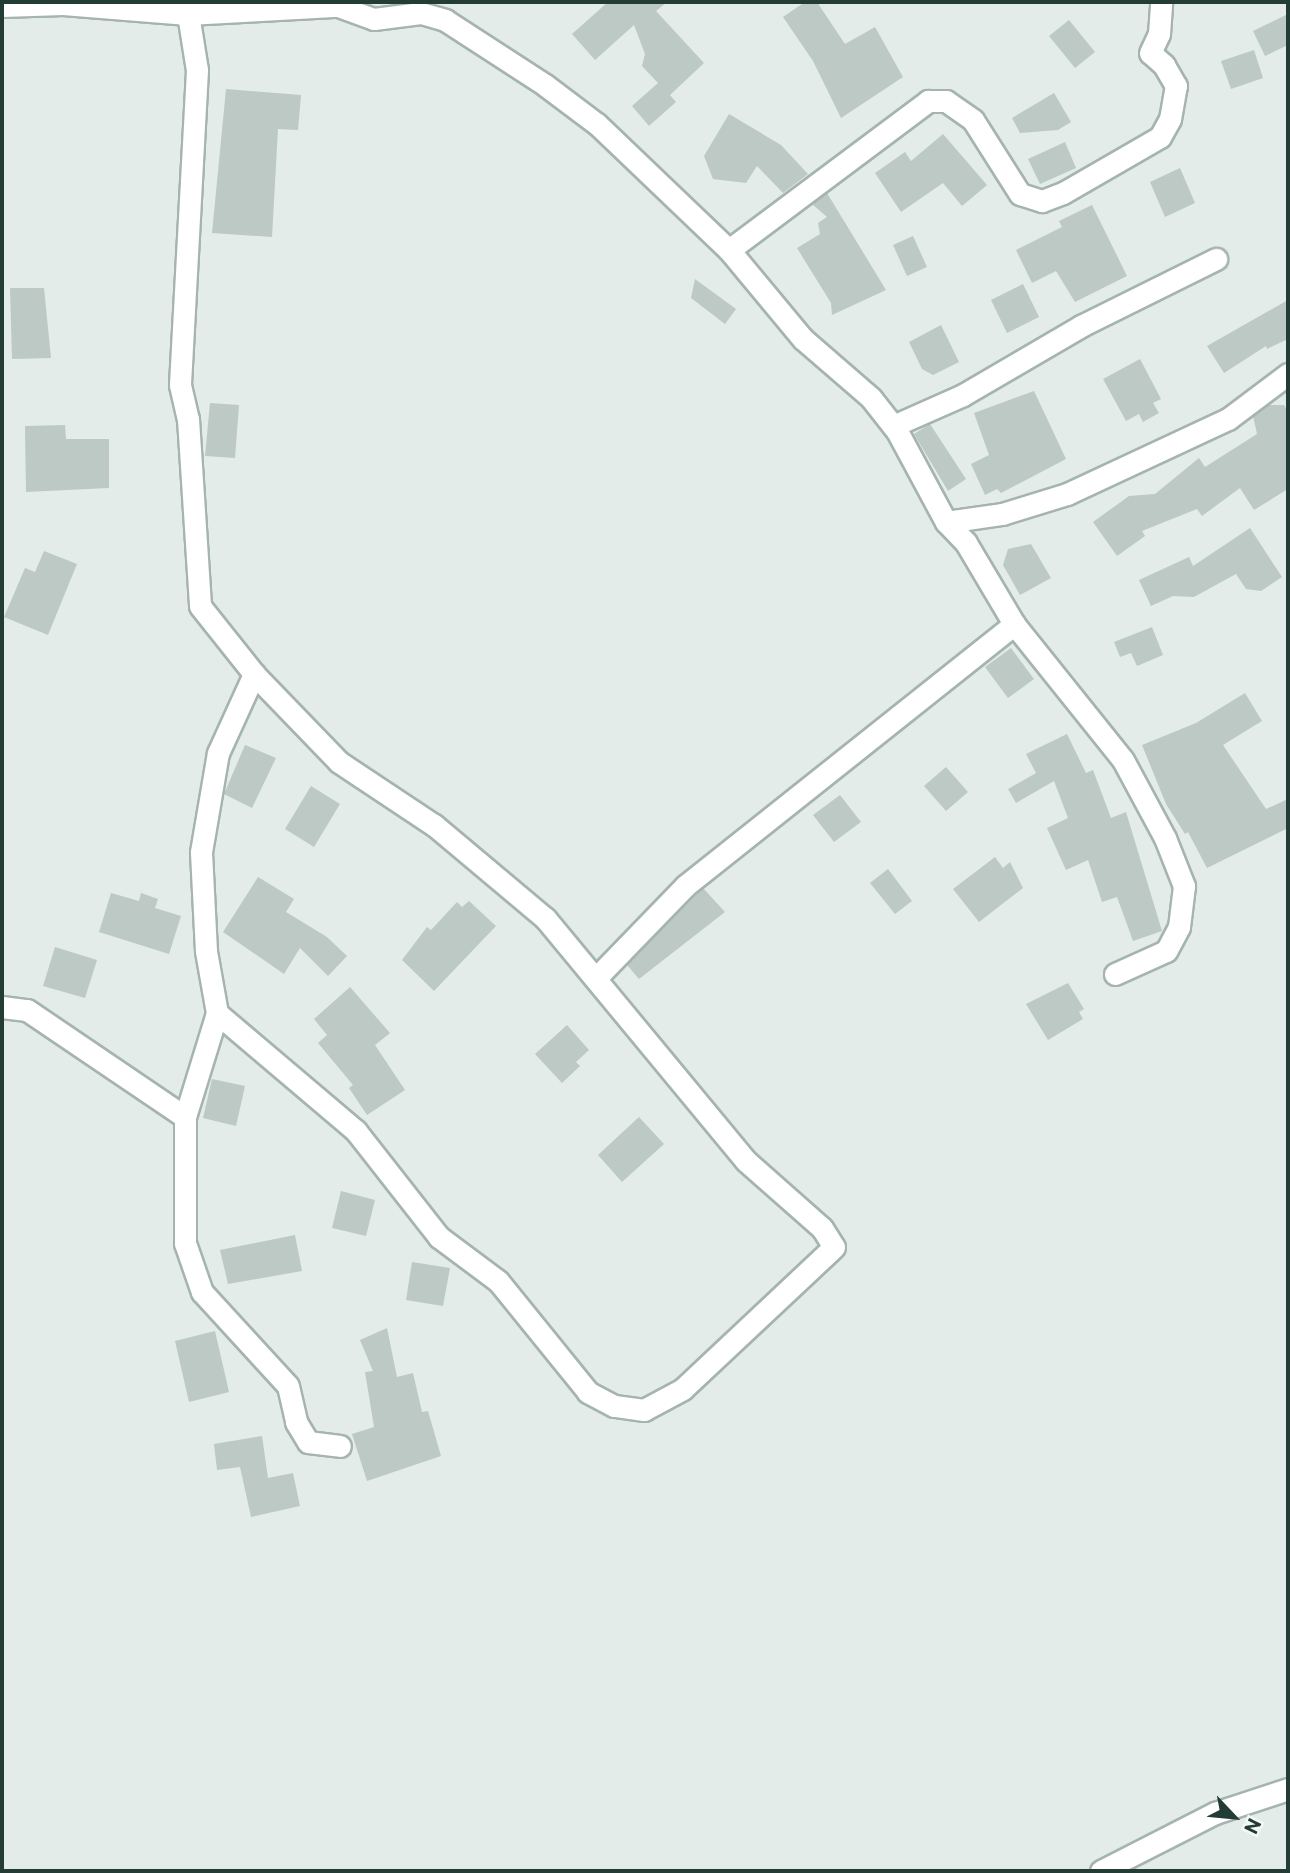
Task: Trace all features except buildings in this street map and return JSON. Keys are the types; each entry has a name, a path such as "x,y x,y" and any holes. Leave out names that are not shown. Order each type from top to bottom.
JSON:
{"street":[{"path":"729,250 928,101 946,101 973,120 1020,194 1042,201 1063,193 1160,136 1170,119 1176,86 1164,65 1150,53 1159,34 1161,2"},
{"path":"2,6 64,4 188,13 338,6 374,19 421,13 445,20 597,124 729,250 803,339 871,398 893,426 946,522 966,543 1014,624 1123,760 1165,838 1185,886 1179,927 1166,951 1115,974"},
{"path":"188,13 197,70 180,385 188,419 200,606 254,674 339,762 434,825 545,918 746,1161 822,1228 834,1247 683,1389 644,1410 614,1406 587,1392 498,1281 439,1237 356,1132 217,1013"},
{"path":"893,426 964,395 1081,326 1216,259"},
{"path":"946,522 1002,514 1067,494 1228,419 1288,374"},
{"path":"596,978 685,886 1014,624"},
{"path":"254,674 218,753 201,852 206,951 217,1013 185,1117 185,1243 202,1293 288,1386 296,1422 308,1442 340,1446"},
{"path":"2,1007 27,1010 185,1117"},
{"path":"1101,1871 1215,1813 1288,1789"}]}
